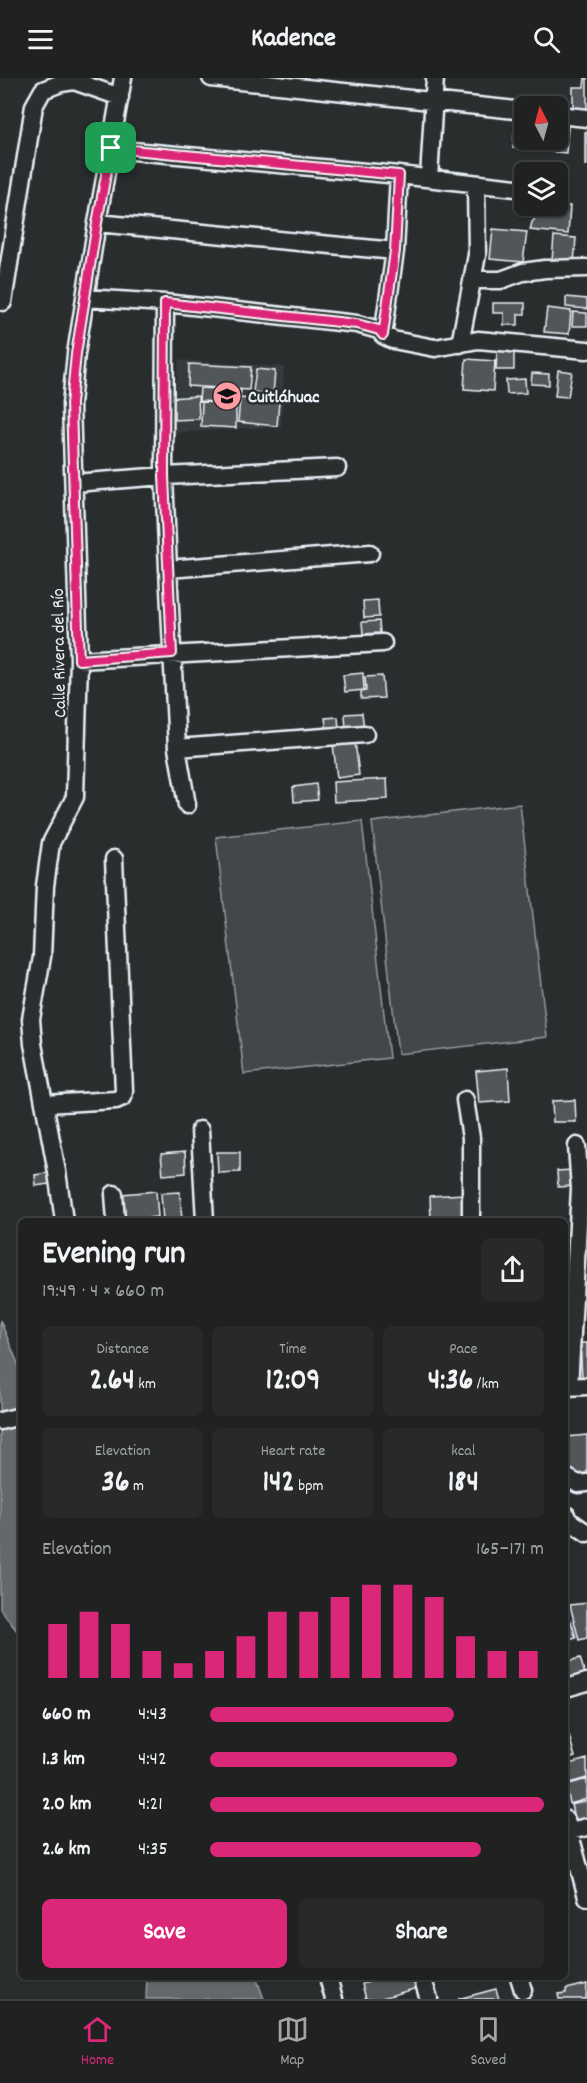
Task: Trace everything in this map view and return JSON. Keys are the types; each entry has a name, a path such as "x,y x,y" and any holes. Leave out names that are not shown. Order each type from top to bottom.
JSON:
{"street":[{"name":"Calle Rivera del Río","path":"64,1218 33,1044 31,1019 42,957 45,886 51,843 75,796 79,660 71,404 76,354 123,78"},
{"path":"211,78 514,110"},
{"path":"429,178 435,78"},
{"path":"3,302 34,106 43,90 74,81 91,85 103,92 120,97"},
{"path":"568,116 587,118"},
{"path":"111,148 514,188"},
{"path":"383,335 395,251 399,175"},
{"path":"460,344 477,255 476,183"},
{"path":"97,223 395,251"},
{"path":"473,280 501,279 545,268 587,268"},
{"path":"85,298 165,303 357,324 379,330 393,340 435,348 478,340 587,350"},
{"path":"165,303 164,476 168,570 177,748 188,805"},
{"path":"74,483 164,476 337,468"},
{"path":"168,570 370,553"},
{"path":"79,660 383,643"},
{"path":"177,748 365,734"},
{"path":"44,1104 116,1100 123,1097 114,859"},
{"path":"465,1100 471,1138 471,1218"},
{"path":"200,1130 205,1218"},
{"path":"568,1372 580,1189 578,1146"},
{"path":"114,1194 116,1218"},
{"path":"568,1387 587,1386"},
{"path":"0,1421 18,1417"},
{"path":"568,1520 587,1533"},
{"path":"568,1687 587,1682"},
{"path":"568,1828 587,1827"},
{"path":"568,1832 587,1898"},
{"path":"329,1980 334,1999"},
{"path":"423,1980 429,1999"}],"shaded area":[{"name":"Cuitláhuac","path":"179,360 284,367 281,426 172,433 169,397 175,395"},
{"path":"520,804 547,1037 398,1054 372,822"},
{"path":"362,821 389,1058 244,1074 216,837"},
{"path":"0,1320 18,1364 18,1632 0,1609"},
{"path":"147,1980 257,1980 264,1999 146,1999"}],"building":[{"path":"585,78 587,78 587,111 573,111 573,87 584,87"},
{"path":"585,132 587,132 587,165 585,165"},
{"path":"534,150 566,150 566,153"},
{"path":"568,206 570,206 568,234 530,230 532,222 538,216 568,216"},
{"path":"493,229 527,232 523,262 490,259"},
{"path":"554,236 576,238 574,263 552,261"},
{"path":"566,297 587,299 587,309 566,307"},
{"path":"493,303 525,303 525,314 518,314 518,325 504,325 504,313 493,313"},
{"path":"547,308 571,311 569,334 544,332"},
{"path":"573,312 587,313 587,326 572,326"},
{"path":"497,351 514,351 514,370 496,370"},
{"path":"466,359 495,361 493,391 464,389"},
{"path":"189,364 251,367 249,390 188,386"},
{"path":"256,369 275,371 273,394 253,392"},
{"path":"558,370 572,372 568,397 555,396"},
{"path":"532,373 549,374 549,385 531,384"},
{"path":"525,379 526,393 507,394 506,380"},
{"path":"200,388 241,390 239,403 199,401"},
{"path":"198,396 199,419 171,420 170,398"},
{"path":"240,398 279,402 277,426 238,422"},
{"path":"202,402 236,403 236,428 201,426"},
{"path":"378,600 379,617 364,618 363,601"},
{"path":"379,621 380,633 363,634 362,622"},
{"path":"363,673 364,690 345,692 343,675"},
{"path":"382,676 384,698 361,699 361,692 366,691 365,677"},
{"path":"362,713 364,729 346,730 345,714"},
{"path":"338,717 339,729 327,731 325,718"},
{"path":"355,741 359,775 337,778 333,744"},
{"path":"387,779 388,799 334,802 333,782"},
{"path":"316,784 318,800 294,802 293,787"},
{"path":"508,1068 510,1101 479,1103 476,1071"},
{"path":"575,1100 576,1122 553,1122 552,1101"},
{"path":"185,1152 186,1173 163,1175 161,1154"},
{"path":"217,1152 240,1152 240,1172 218,1173"},
{"path":"572,1170 573,1186 558,1187 557,1171"},
{"path":"54,1172 55,1183 36,1186 35,1175"},
{"path":"156,1191 158,1217 124,1218 122,1194"},
{"path":"180,1192 182,1218 163,1218 161,1193"},
{"path":"464,1194 465,1218 431,1218 430,1196"},
{"path":"580,1343 587,1343 587,1378 582,1378"},
{"path":"587,1435 587,1473 568,1475 568,1437"},
{"path":"587,1603 587,1638 579,1640 570,1605"},
{"path":"571,1621 576,1638 568,1640 568,1622"},
{"path":"580,1658 586,1677 568,1682 568,1661"},
{"path":"568,1735 575,1757 568,1759"},
{"path":"587,1759 587,1778 568,1783 568,1764"},
{"path":"587,1779 587,1799 570,1804 568,1784"},
{"path":"587,1801 587,1821 576,1824 571,1805"},
{"path":"376,1980 419,1980 421,1987 379,1999 366,1999 362,1984"},
{"path":"587,1984 586,1999 559,1999 558,1994 566,1993 566,1989"},
{"path":"496,1989 499,1999 458,1999"}],"place":[{"name":"Cuitláhuac","path":"227,396"}],"route":[{"path":"111,148 399,175 395,251 383,335 379,330 357,324 165,303 164,476 172,653 79,660 71,404 76,354 111,148"}]}
